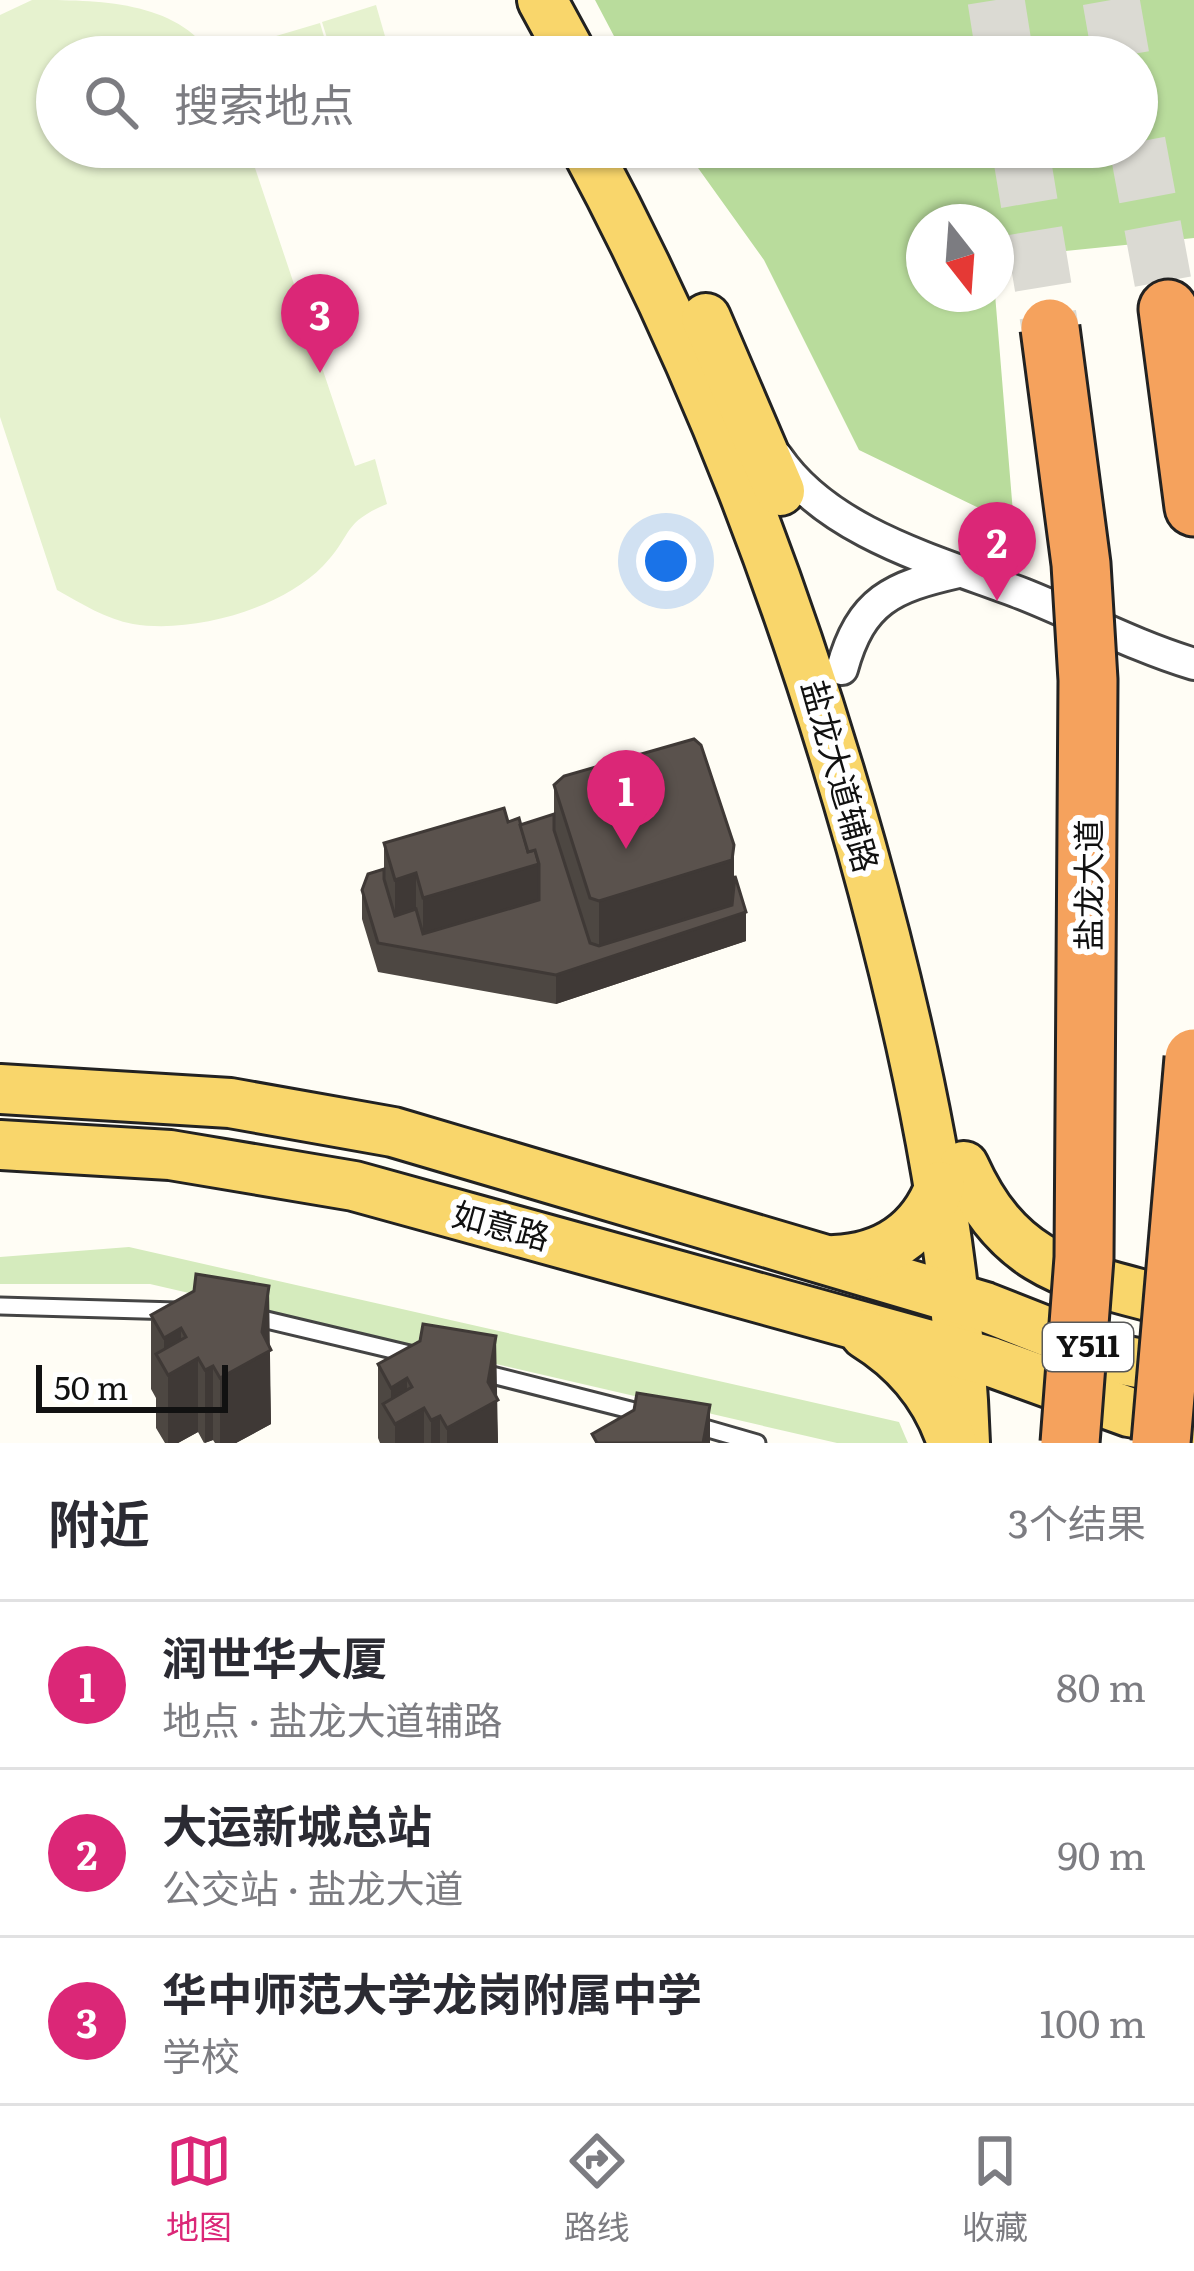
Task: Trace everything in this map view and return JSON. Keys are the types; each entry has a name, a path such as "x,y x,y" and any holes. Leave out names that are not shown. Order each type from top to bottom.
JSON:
{"highway":[{"path":"1168,309 1194,507"},
{"name":"盐龙大道","path":"1050,328 1081,564 1088,680 1084,1258 1070,1443"},
{"path":"1184,1418 1194,1058"}],"main road":[{"path":"507,0 526,36"},
{"path":"542,0 562,36"},
{"name":"盐龙大道辅路","path":"595,168 701,382 779,577 878,906 952,1176"},
{"name":"盐龙大道辅路","path":"631,168 757,427 842,669 910,920 952,1176 975,1358 965,1443"},
{"name":"如意路","path":"0,1088 148,1094 355,1124 969,1303"},
{"name":"如意路","path":"0,1144 170,1155 334,1182 975,1358"},
{"path":"833,1260 872,1255 908,1236 952,1176 1035,1258 1194,1309"},
{"name":"Y511","path":"969,1303 1117,1359 1184,1418"},
{"path":"846,1322 912,1371 933,1397 952,1443"},
{"name":"Y511","path":"975,1358 1129,1412 1184,1418"}],"street":[{"path":"757,427 789,475 821,503 958,572 1194,664"},
{"path":"842,669 865,613 888,594 958,572"}],"lane":[{"path":"0,1306 191,1311"},
{"path":"238,1313 429,1359"},
{"path":"450,1364 757,1443"}],"green space":[{"path":"32,0 108,3 157,14 195,36 36,36 36,168 255,168 355,466 375,459 387,504 354,524 323,566 284,595 235,615 157,626 113,619 57,590 0,417 0,15"},
{"path":"595,0 1194,0 1194,238 1014,256 1014,204 906,204 906,312 996,312 1014,525 859,450 764,260 698,168 1158,168 1158,36 614,36"},
{"path":"376,5 385,36 326,36 322,22"},
{"path":"320,23 324,36 276,36"},
{"path":"129,1247 899,1422 908,1443 837,1443 150,1284 0,1284 0,1257"}],"building":[{"path":"694,739 701,745 734,845 732,860 599,901 590,898 554,785 564,776"},
{"path":"504,808 508,822 519,818 528,852 535,850 539,864 423,898 416,873 395,880 384,843"},
{"path":"554,814 554,830 590,943 599,946 732,905 735,876 746,912 556,975 378,943 362,890 368,874 384,869 395,916 416,909 423,934 539,900 539,864 535,850 528,852 520,825"},
{"path":"196,1274 269,1286 262,1332 271,1350 220,1378 213,1366 205,1370 198,1358 168,1375 156,1354 186,1337 181,1328 164,1338 151,1315 194,1291"},
{"path":"423,1324 496,1336 488,1382 498,1400 447,1428 440,1416 431,1420 424,1408 395,1424 383,1404 412,1387 407,1378 391,1388 378,1364 420,1341"},
{"path":"637,1393 710,1405 703,1443 597,1443 592,1434 634,1410"}],"tunnel":[{"path":"996,0 1002,36"},
{"path":"1111,0 1117,36"},
{"path":"1023,168 1050,328"},
{"path":"1142,168 1168,309"}],"place":[{"name":"华中师范大学龙岗附属中学","path":"320,373"},
{"name":"大运新城总站","path":"997,601"},
{"name":"润世华大厦","path":"626,849"}]}
